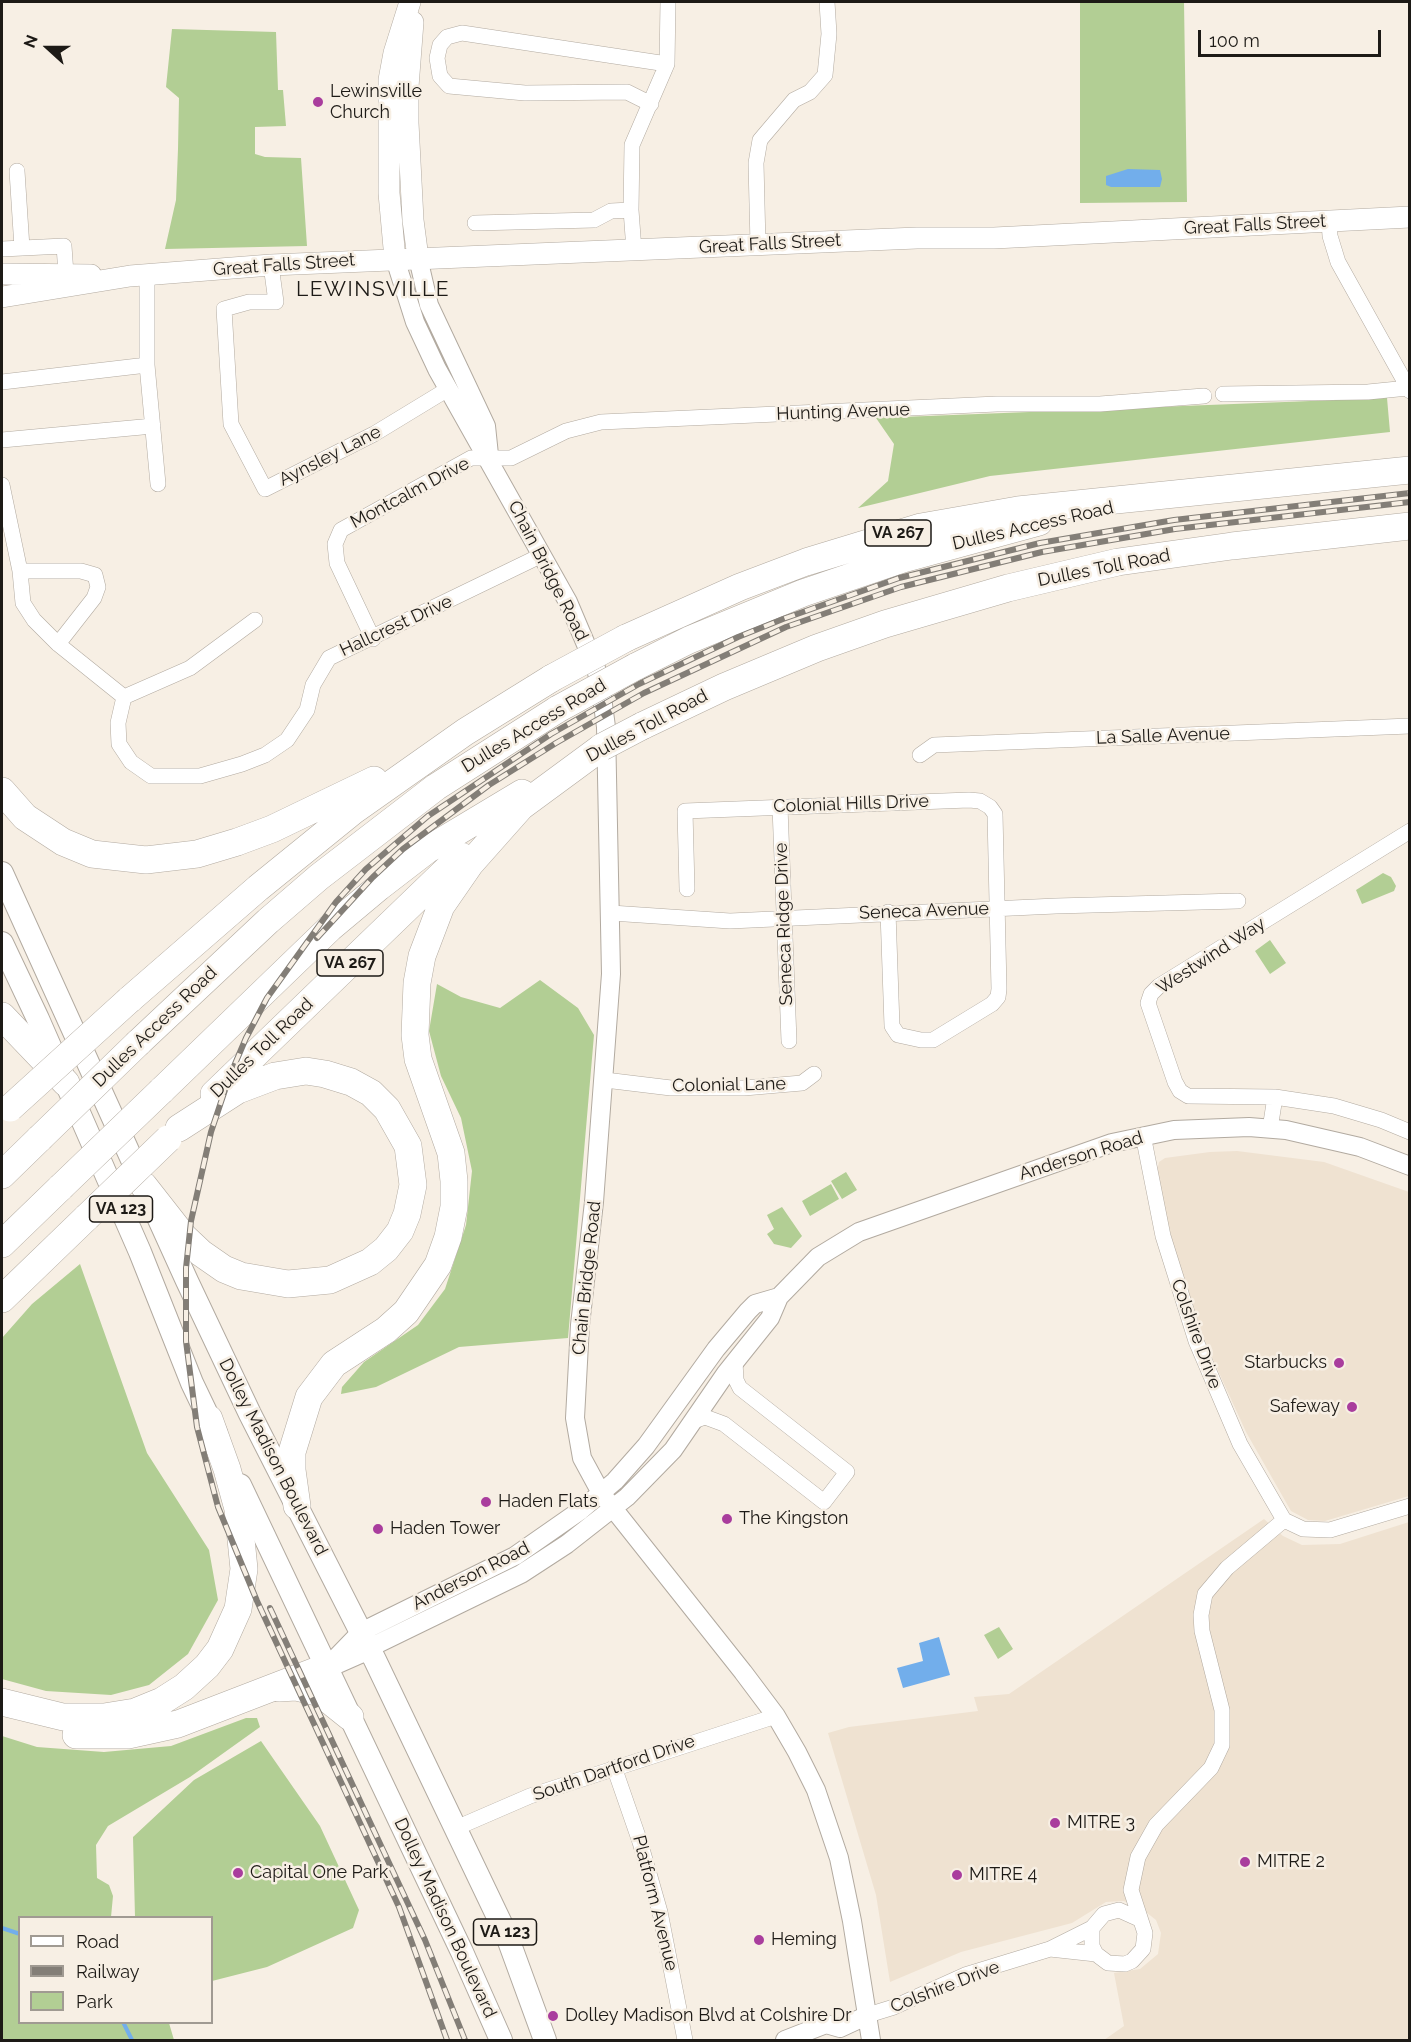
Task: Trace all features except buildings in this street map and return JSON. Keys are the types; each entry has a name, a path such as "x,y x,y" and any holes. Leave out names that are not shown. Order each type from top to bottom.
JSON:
{"highway":[{"name":"VA 267","path":"4,1114 129,1000 322,836 465,732 552,678 626,638 773,574 858,544 911,530 1018,510 1410,470"},
{"name":"Dulles Access Road","path":"2,1175 268,921 347,855 436,787 558,709 635,667 749,614 903,559 1061,517 1188,494"},
{"name":"Dulles Toll Road","path":"2,1299 456,860 563,771 602,747 724,687 839,640 1008,588 1130,561 1232,546 1410,526"},
{"path":"2,791 26,817 43,830 85,852 118,859 173,858 237,842 272,830 381,777 465,732"},
{"path":"2,1244 330,928 427,850 479,817 563,771"},
{"path":"297,1506 291,1470 292,1452 309,1397 333,1364 386,1330 406,1312 438,1265 448,1237 454,1207 451,1153 418,1059 414,1027 417,983 428,938 441,906 470,864 525,802"},
{"path":"2,1016 66,1083"},
{"path":"144,1186 184,1237 201,1253 224,1269 241,1276 288,1284 330,1280 370,1262 386,1249 400,1231 407,1214 413,1185 408,1146 387,1109 371,1093 351,1082 306,1071 275,1076 219,1100 174,1133"},
{"path":"2,1702 63,1717 104,1717 135,1712 162,1701 184,1687 207,1666 220,1649 238,1609 244,1569 238,1509 209,1419"},
{"path":"2,1719 40,1730 74,1735 128,1735 177,1724 326,1667"},
{"path":"266,1690 296,1687 309,1689 330,1699 350,1717"}],"main road":[{"name":"Chain Bridge Road","path":"412,2 408,123 413,220 418,258"},
{"name":"Chain Bridge Road","path":"395,259 388,193 389,80 394,53 412,2"},
{"name":"Great Falls Street","path":"2,297 139,276 271,265 917,238 994,238 1410,218"},
{"name":"Great Falls Street","path":"2,274 66,273 139,276"},
{"name":"Dolley Madison Boulevard","path":"2,873 197,1302 365,1640 507,1936 545,2040"},
{"name":"Dolley Madison Boulevard","path":"2,943 140,1252 209,1419 462,1952 501,2040"},
{"path":"326,1667 365,1640"}],"street":[{"path":"634,250 631,210 632,145 667,64 668,2"},
{"path":"758,245 756,163 760,140 794,100 810,92 825,75 829,34 827,2"},
{"path":"651,104 627,92 525,93 449,86 440,76 437,58 440,45 447,37 462,33 667,64"},
{"path":"410,56 437,58"},
{"path":"17,171 22,248"},
{"path":"475,224 594,220 611,211 631,210"},
{"path":"1223,394 1409,390 1338,262 1330,236 1329,221"},
{"path":"2,249 64,246 66,273"},
{"name":"Chain Bridge Road","path":"418,258 429,305 486,426 489,460"},
{"name":"Chain Bridge Road","path":"395,259 415,322 448,389 576,619 596,668 602,698 606,727 610,999 580,1325 575,1418 582,1458 601,1493 613,1509 702,1618 776,1716 816,1790 834,1843 852,1921 871,2040"},
{"name":"Aynsley Lane","path":"271,265 276,302 249,302 225,309 231,424 265,489 374,434 448,389"},
{"path":"139,276 158,484"},
{"path":"2,382 147,365"},
{"name":"Hunting Avenue","path":"489,460 511,458 566,431 602,422 997,404 1100,404 1204,396"},
{"path":"2,440 153,426"},
{"name":"Montcalm Drive","path":"373,639 337,563 335,544 341,530 471,458 489,460"},
{"path":"2,484 20,572 23,603 34,620 58,644 124,697 190,668 255,620"},
{"name":"Hallcrest Drive","path":"124,697 118,723 119,744 131,762 151,776 200,776 265,755 286,740 307,710 313,685 329,658 347,647 373,639 542,555"},
{"path":"20,572 81,571 95,575 99,586 94,598 58,644"},
{"name":"La Salle Avenue","path":"920,754 934,745 1410,726"},
{"name":"Colonial Hills Drive","path":"687,889 685,811 980,801 990,807 995,814 998,998 933,1040 898,1035 892,1026 888,912"},
{"name":"Seneca Ridge Drive","path":"780,807 789,1041"},
{"name":"Westwind Way","path":"1410,831 1159,986 1151,994 1148,1003 1180,1091 1197,1097 1275,1097 1334,1106 1381,1120 1410,1132"},
{"name":"Seneca Avenue","path":"610,913 711,920 1238,901"},
{"name":"Colonial Lane","path":"604,1080 671,1088 744,1088 802,1083 814,1074"},
{"path":"1270,1129 1275,1097"},
{"name":"Anderson Road","path":"365,1640 521,1574 567,1544 613,1509 658,1468 770,1318 779,1297 818,1257 859,1232 1112,1143 1143,1135 1210,1127 1270,1129 1332,1139 1410,1166"},
{"name":"Colshire Drive","path":"1050,1949 1096,1954 1108,1963 1116,1965 1132,1961 1139,1956 1145,1941 1145,1933 1131,1890 1137,1857 1145,1840 1165,1814 1211,1768 1222,1745 1222,1710 1202,1631 1201,1615 1205,1594 1227,1568 1284,1520 1240,1444 1196,1341 1163,1236 1143,1135"},
{"name":"Anderson Road","path":"365,1640 515,1556 548,1535 601,1493 645,1446 734,1327 755,1304 779,1297"},
{"path":"694,1420 705,1417 719,1421 824,1502 847,1472 740,1388 736,1380 735,1362"},
{"path":"1284,1520 1303,1529 1330,1530 1410,1506"},
{"name":"South Dartford Drive","path":"456,1828 530,1796 776,1716"},
{"name":"Platform Avenue","path":"614,1767 640,1842 660,1912 685,2040"},
{"name":"Colshire Drive","path":"785,2040 826,2024 837,2034 868,2015 894,2007 965,1976 1050,1949 1092,1928 1097,1920 1112,1911 1131,1890"},
{"path":"1112,1911 1126,1911 1139,1919"},
{"path":"1092,1928 1092,1946 1096,1954"}],"shaded area":[{"path":"1237,1151 1324,1162 1409,1192 1409,1496 1325,1521 1308,1520 1291,1511 1246,1432 1205,1342 1173,1244 1156,1175 1159,1162 1165,1158"},
{"path":"1264,1519 1283,1536 1302,1545 1340,1544 1409,1522 1409,2040 1104,2040 1124,2026 1114,1973 1140,1969 1158,1954 1161,1933 1156,1920 1137,1905 1123,1901 1106,1902 1072,1923 961,1952 890,1982 876,1895 828,1733 849,1727 978,1711 974,1697 1009,1694"}],"green space":[{"path":"1080,2 1184,2 1187,202 1080,203"},
{"path":"172,29 276,32 278,90 283,90 286,126 255,127 255,154 265,157 301,158 307,246 165,249 176,200 178,149 179,98 166,87"},
{"path":"1387,398 1390,432 990,476 858,508 888,481 894,444 876,418"},
{"path":"1383,873 1391,877 1396,886 1394,891 1362,904 1356,890"},
{"path":"1270,940 1286,963 1270,974 1255,951"},
{"path":"540,980 578,1008 594,1035 568,1338 459,1347 376,1387 341,1394 342,1387 364,1362 418,1325 445,1289 466,1225 472,1171 461,1118 441,1076 429,1031 437,984 461,997 500,1008"},
{"path":"846,1172 857,1190 842,1199 831,1181"},
{"path":"831,1184 839,1199 810,1216 802,1201"},
{"path":"782,1207 802,1236 791,1248 774,1244 767,1234 774,1229 767,1215"},
{"path":"80,1264 147,1453 209,1550 218,1600 188,1654 149,1685 111,1695 46,1691 2,1679 2,1338 32,1304"},
{"path":"999,1627 1013,1649 998,1659 984,1635"},
{"path":"246,1718 257,1718 260,1727 190,1777 108,1826 96,1845 97,1878 109,1885 113,1896 111,1916 18,1916 18,2024 169,2024 174,2040 2,2040 2,1736 37,1747 104,1752 171,1746"},
{"name":"Capital One Park","path":"261,1741 320,1826 359,1910 353,1928 267,1967 213,1981 213,1916 135,1916 133,1837 194,1780"}],"water":[{"path":"1128,169 1160,170 1162,179 1160,187 1111,187 1106,185 1106,176"},
{"path":"939,1637 950,1675 903,1688 897,1668 923,1661 919,1643"}],"waterway":[{"path":"2,1928 18,1933"},
{"path":"124,2024 132,2040"}],"railway":[{"path":"447,2040 399,1907 257,1601 218,1507 197,1427 186,1341 186,1268 191,1221 211,1132 229,1078 246,1038 267,998 336,902 366,869 428,816 551,734 639,684 738,637 899,578 1040,543 1174,520 1410,493"},
{"path":"317,938 373,877 403,849 489,785 556,743 644,693 786,627 901,587 1042,552 1175,529 1410,502"},
{"path":"270,1608 425,1940 465,2040"}],"place":[{"name":"Lewinsville Church","path":"318,102"},
{"name":"Starbucks","path":"1339,1363"},
{"name":"Safeway","path":"1352,1407"},
{"name":"Haden Flats","path":"486,1502"},
{"name":"The Kingston","path":"727,1519"},
{"name":"Haden Tower","path":"378,1529"},
{"name":"MITRE 3","path":"1055,1823"},
{"name":"MITRE 2","path":"1245,1862"},
{"name":"Capital One Park","path":"238,1873"},
{"name":"MITRE 4","path":"957,1875"},
{"name":"Heming","path":"759,1940"},
{"name":"Dolley Madison Blvd at Colshire Dr","path":"553,2016"}],"district":[{"name":"LEWINSVILLE","path":"373,290"}]}
